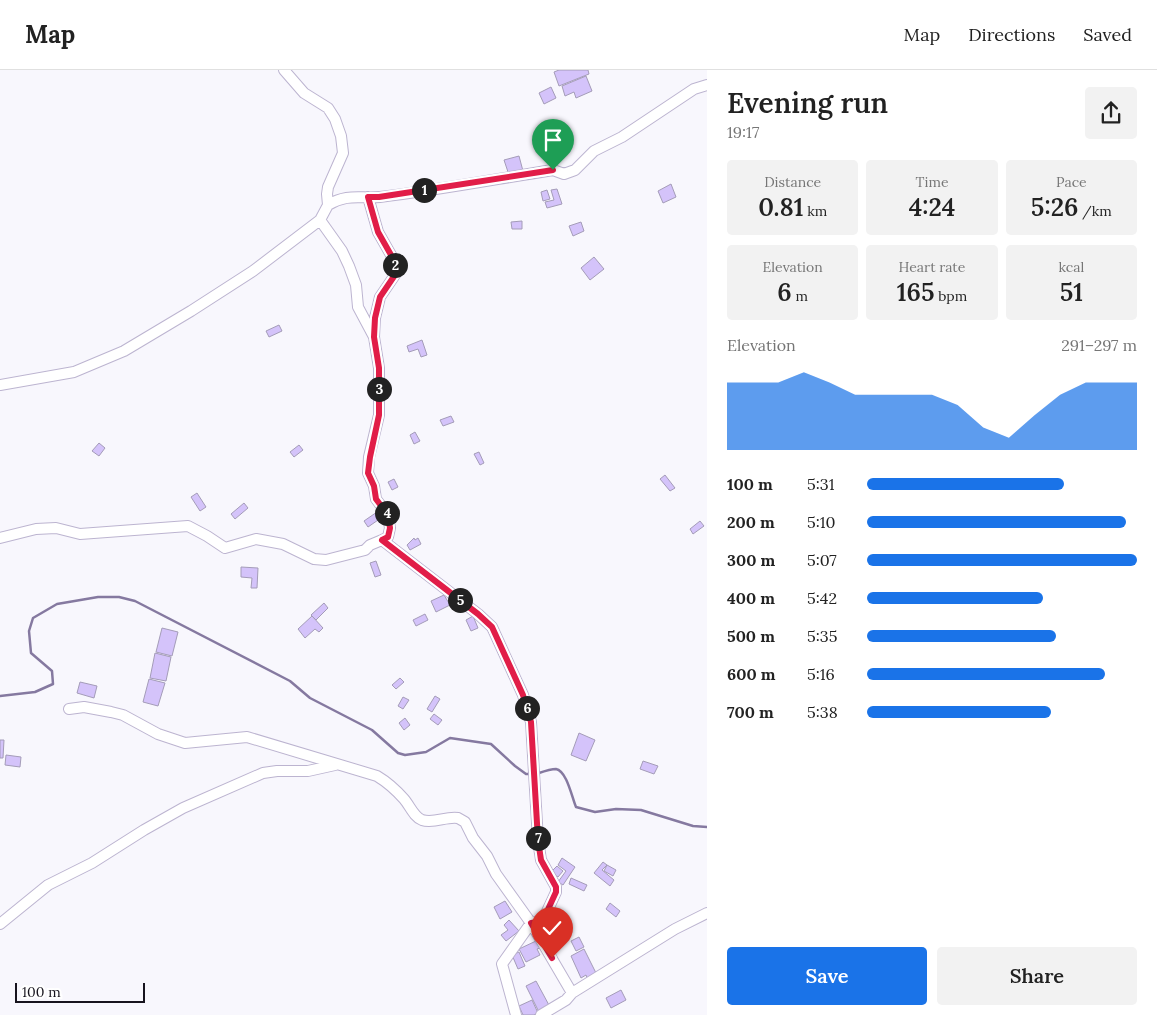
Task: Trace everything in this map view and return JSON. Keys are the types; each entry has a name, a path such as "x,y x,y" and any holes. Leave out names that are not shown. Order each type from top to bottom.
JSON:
{"street":[{"path":"284,70 304,93 328,108 335,119 341,136 343,153 328,187 328,205"},
{"path":"0,385 74,372 124,351 253,271 320,220 328,205 339,198 379,197 553,170 564,174 575,170 594,150 622,137 694,89 707,85"},
{"path":"0,538 36,529 56,528 80,534 188,526 224,548 256,539 283,544 314,559 326,560 365,550 370,545 388,537 390,528 388,515 376,499 374,486 368,473 379,415 379,368 374,337 375,318 380,297 397,272 395,262 378,232 368,197"},
{"path":"320,220 342,250 356,285 358,307 374,337"},
{"path":"382,540 478,614 492,627 523,695 531,722 538,840 541,860 556,887 556,892 544,918 538,922 531,923 502,964 516,1015"},
{"path":"69,710 84,707 111,712 158,734 185,743 247,737 377,776 404,799 421,820 433,821 454,817 464,822 473,838 487,856 496,874 531,923 572,993"},
{"path":"0,924 48,885 92,864 144,830 183,808 263,773 308,771 336,764"},
{"path":"541,1015 566,1000 572,993 675,929 707,913"}],"building":[{"path":"559,70 588,70 589,74 559,86 554,72"},
{"path":"586,76 592,91 576,98 574,92 565,96 562,86"},
{"path":"551,87 556,98 544,104 539,93"},
{"path":"519,156 523,171 509,175 504,160"},
{"path":"671,184 676,197 663,203 658,191"},
{"path":"557,189 562,204 547,208 545,202 554,200 551,190"},
{"path":"547,190 550,199 543,201 541,192"},
{"path":"522,221 522,229 512,229 511,222"},
{"path":"581,222 584,231 573,236 569,226"},
{"path":"594,257 604,269 590,280 581,268"},
{"path":"279,325 282,331 269,337 266,331"},
{"path":"422,340 427,355 421,357 418,349 409,352 407,346"},
{"path":"451,416 454,422 443,426 440,420"},
{"path":"415,432 420,441 414,444 410,435"},
{"path":"99,443 105,448 99,456 92,451"},
{"path":"299,445 303,450 294,457 290,452"},
{"path":"479,452 484,463 480,465 474,454"},
{"path":"665,475 675,488 670,491 660,479"},
{"path":"394,479 398,487 392,490 388,482"},
{"path":"197,493 206,507 200,511 191,497"},
{"path":"244,503 248,508 235,519 231,514"},
{"path":"377,512 381,518 368,527 364,521"},
{"path":"700,521 704,526 693,534 690,529"},
{"path":"414,538 415,540 418,538 421,544 410,550 407,545"},
{"path":"376,561 381,575 375,577 370,563"},
{"path":"241,567 258,568 257,588 251,588 252,578 241,577"},
{"path":"444,595 450,605 436,612 431,601"},
{"path":"324,603 328,608 316,620 311,615"},
{"path":"425,614 428,620 416,626 413,620"},
{"path":"312,616 323,628 319,632 315,629 305,638 298,629"},
{"path":"473,616 478,628 471,631 466,620"},
{"path":"162,628 178,632 172,656 156,652"},
{"path":"155,653 171,657 166,681 150,678"},
{"path":"400,678 404,682 396,689 392,685"},
{"path":"149,679 165,683 158,706 143,702"},
{"path":"80,682 97,686 94,698 77,693"},
{"path":"435,696 440,699 432,712 427,709"},
{"path":"403,697 409,700 403,709 398,706"},
{"path":"434,714 442,720 438,725 430,719"},
{"path":"405,718 410,725 404,730 399,723"},
{"path":"579,733 595,740 586,761 571,755"},
{"path":"0,740 4,740 3,758 0,758"},
{"path":"6,755 21,757 20,767 5,765"},
{"path":"643,761 658,766 654,774 640,769"},
{"path":"562,858 575,867 563,885 558,882 566,871 558,865"},
{"path":"603,862 607,865 602,870 614,880 610,886 594,873"},
{"path":"607,865 616,870 613,876 604,871"},
{"path":"557,866 563,871 558,877 551,872"},
{"path":"571,878 587,885 584,891 569,884"},
{"path":"505,901 512,912 500,919 494,907"},
{"path":"610,903 620,911 616,917 606,909"},
{"path":"509,920 519,931 506,941 501,935 508,930 504,925"},
{"path":"579,937 584,947 576,951 571,941"},
{"path":"536,941 540,948 537,949 540,955 526,962 519,949"},
{"path":"584,949 597,975 588,980 586,975 581,978 571,956"},
{"path":"519,952 525,966 518,969 512,955"},
{"path":"536,981 550,1007 539,1012 526,986"},
{"path":"621,990 626,1000 611,1008 606,998"},
{"path":"532,1000 538,1013 523,1015 519,1006"}],"waterway":[{"path":"0,696 35,692 53,684 52,671 31,653 29,631 33,618 57,604 98,597 119,597 135,601 290,681 310,698 372,730 398,753 405,755 426,752 450,738 491,744 515,766 526,774 530,774"},
{"path":"536,774 554,769 560,771 569,785 576,807 595,812 616,809 641,810 693,826 707,827"}],"route":[{"path":"552,958 531,923 538,922 544,918 555,897 556,887 541,860 538,840 531,722 523,695 492,627 478,614 382,540 388,537 390,528 388,515 376,499 374,486 368,473 379,415 379,368 374,337 375,318 380,297 397,272 395,262 378,232 368,197 379,197 553,170"}]}
